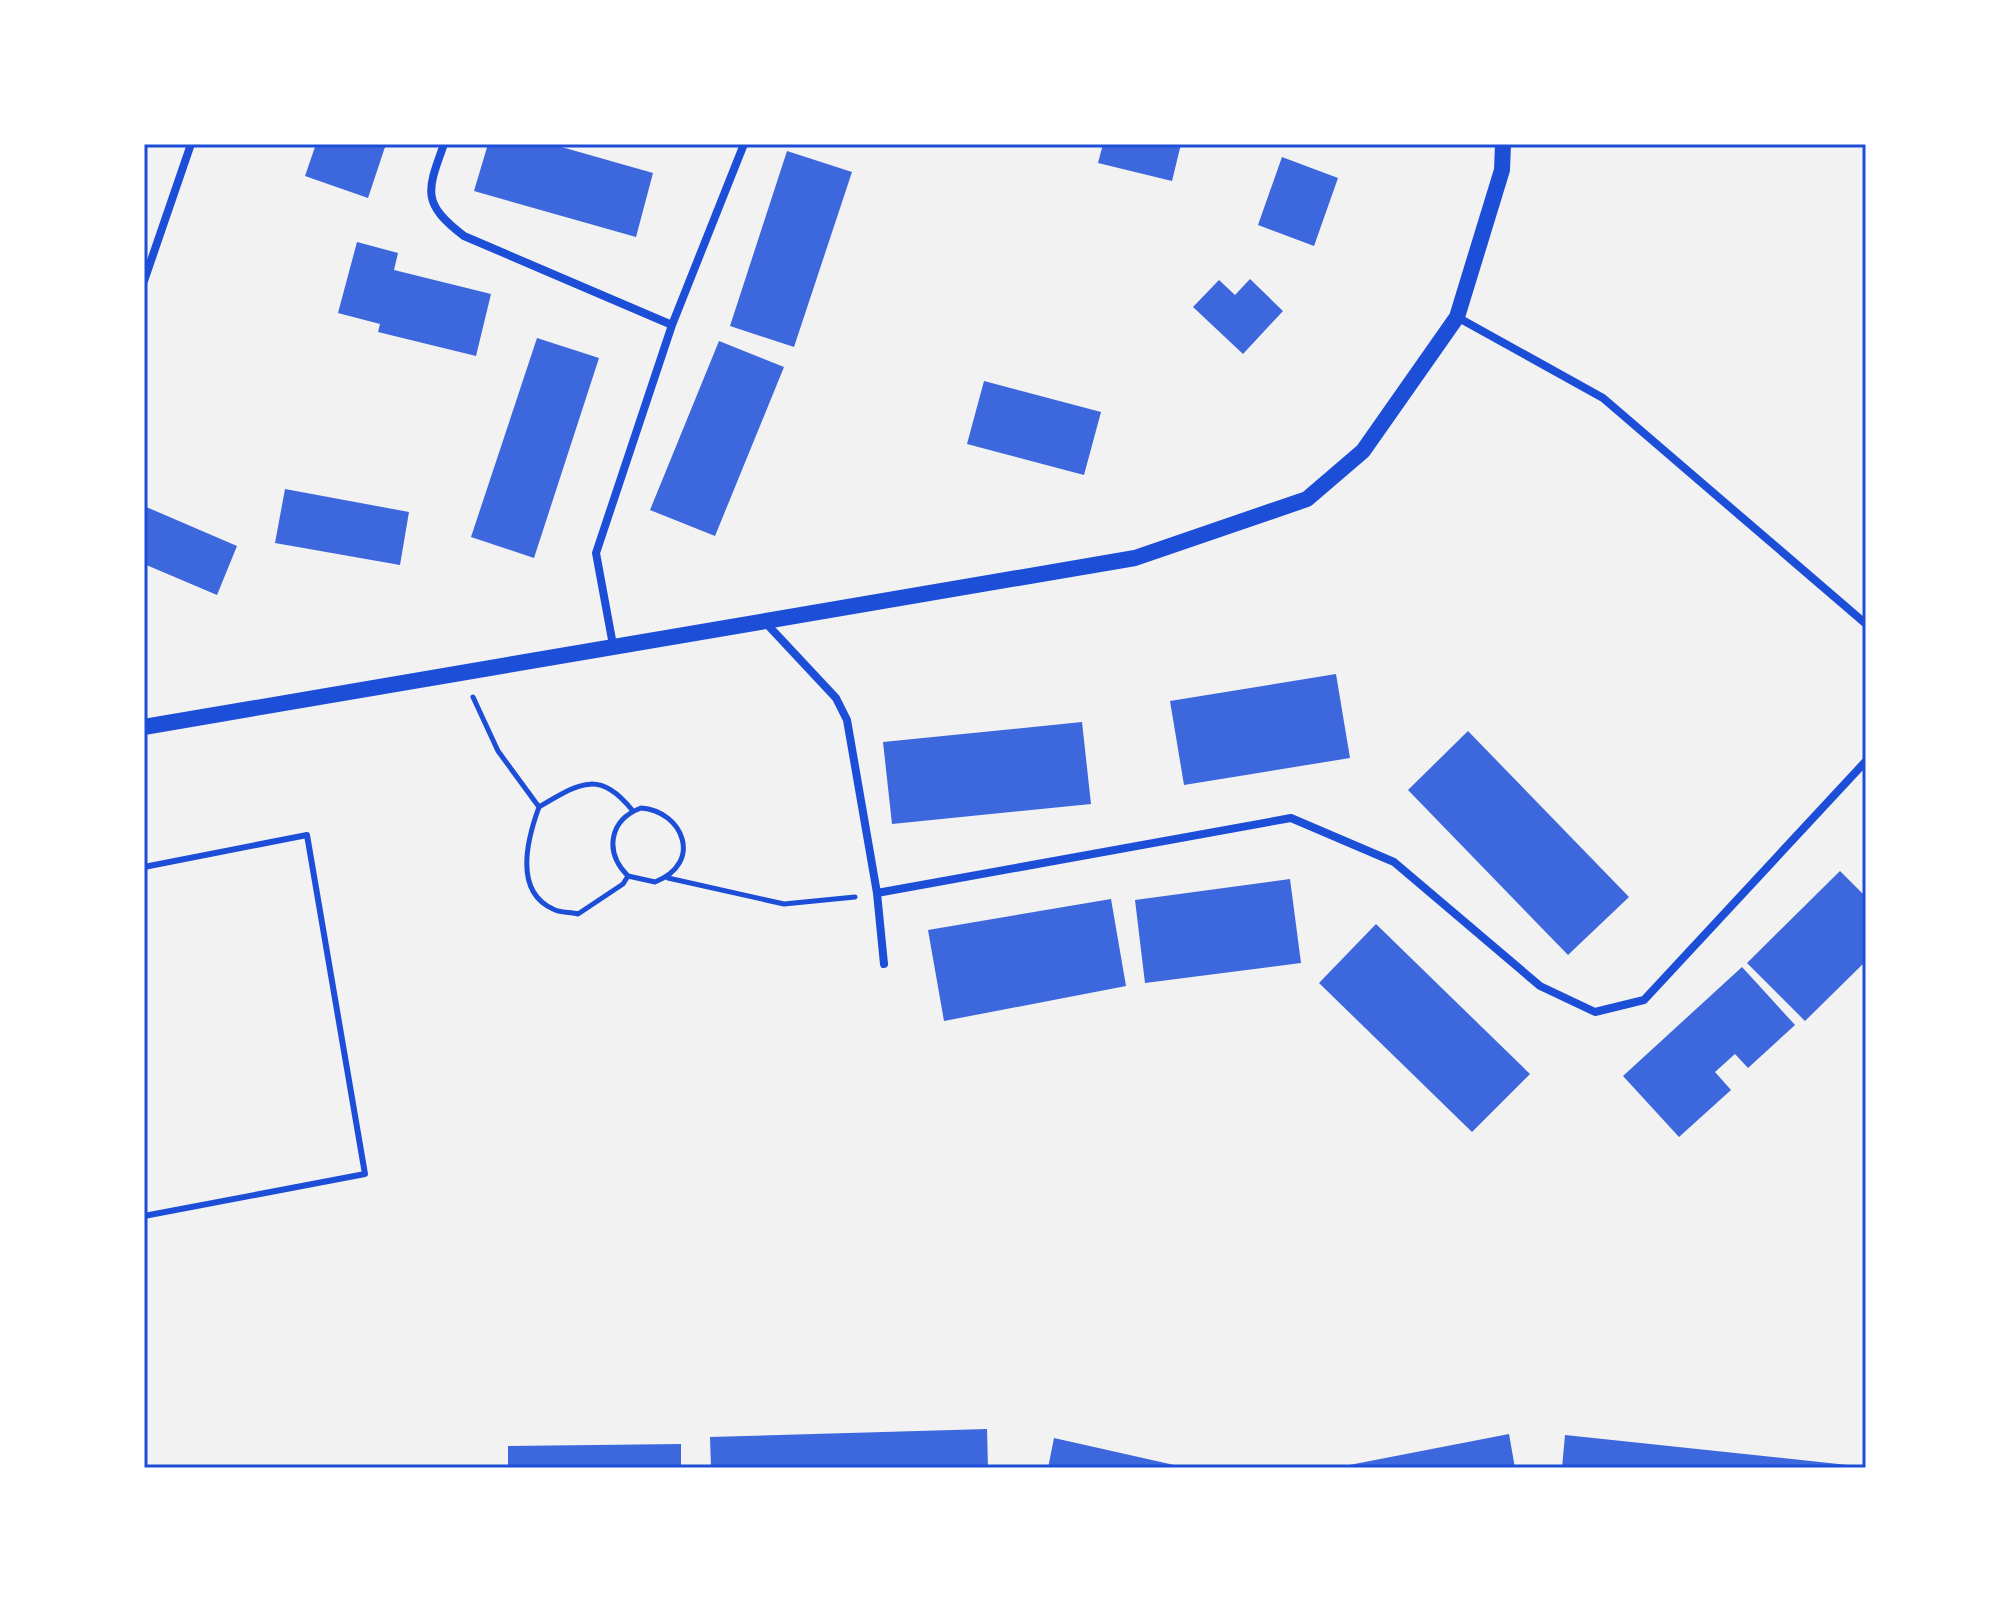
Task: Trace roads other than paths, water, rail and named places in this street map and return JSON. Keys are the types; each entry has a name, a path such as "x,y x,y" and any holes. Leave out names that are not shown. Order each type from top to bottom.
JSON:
{"main road":[{"path":"144,727 1135,558 1307,499 1363,451 1457,317 1502,170 1503,144"}],"street":[{"path":"144,281 191,144"},
{"path":"444,144 430,182 431,202 445,221 464,236 672,325"},
{"path":"613,645 596,553 672,325 744,144"},
{"path":"1457,317 1603,398 1866,624"},
{"path":"763,620 836,698 847,720 877,893 884,964"},
{"path":"877,893 1291,818 1394,862 1540,986 1595,1012 1644,1000 1866,761"}],"lane":[{"path":"144,867 307,835 365,1174 144,1216"}]}
